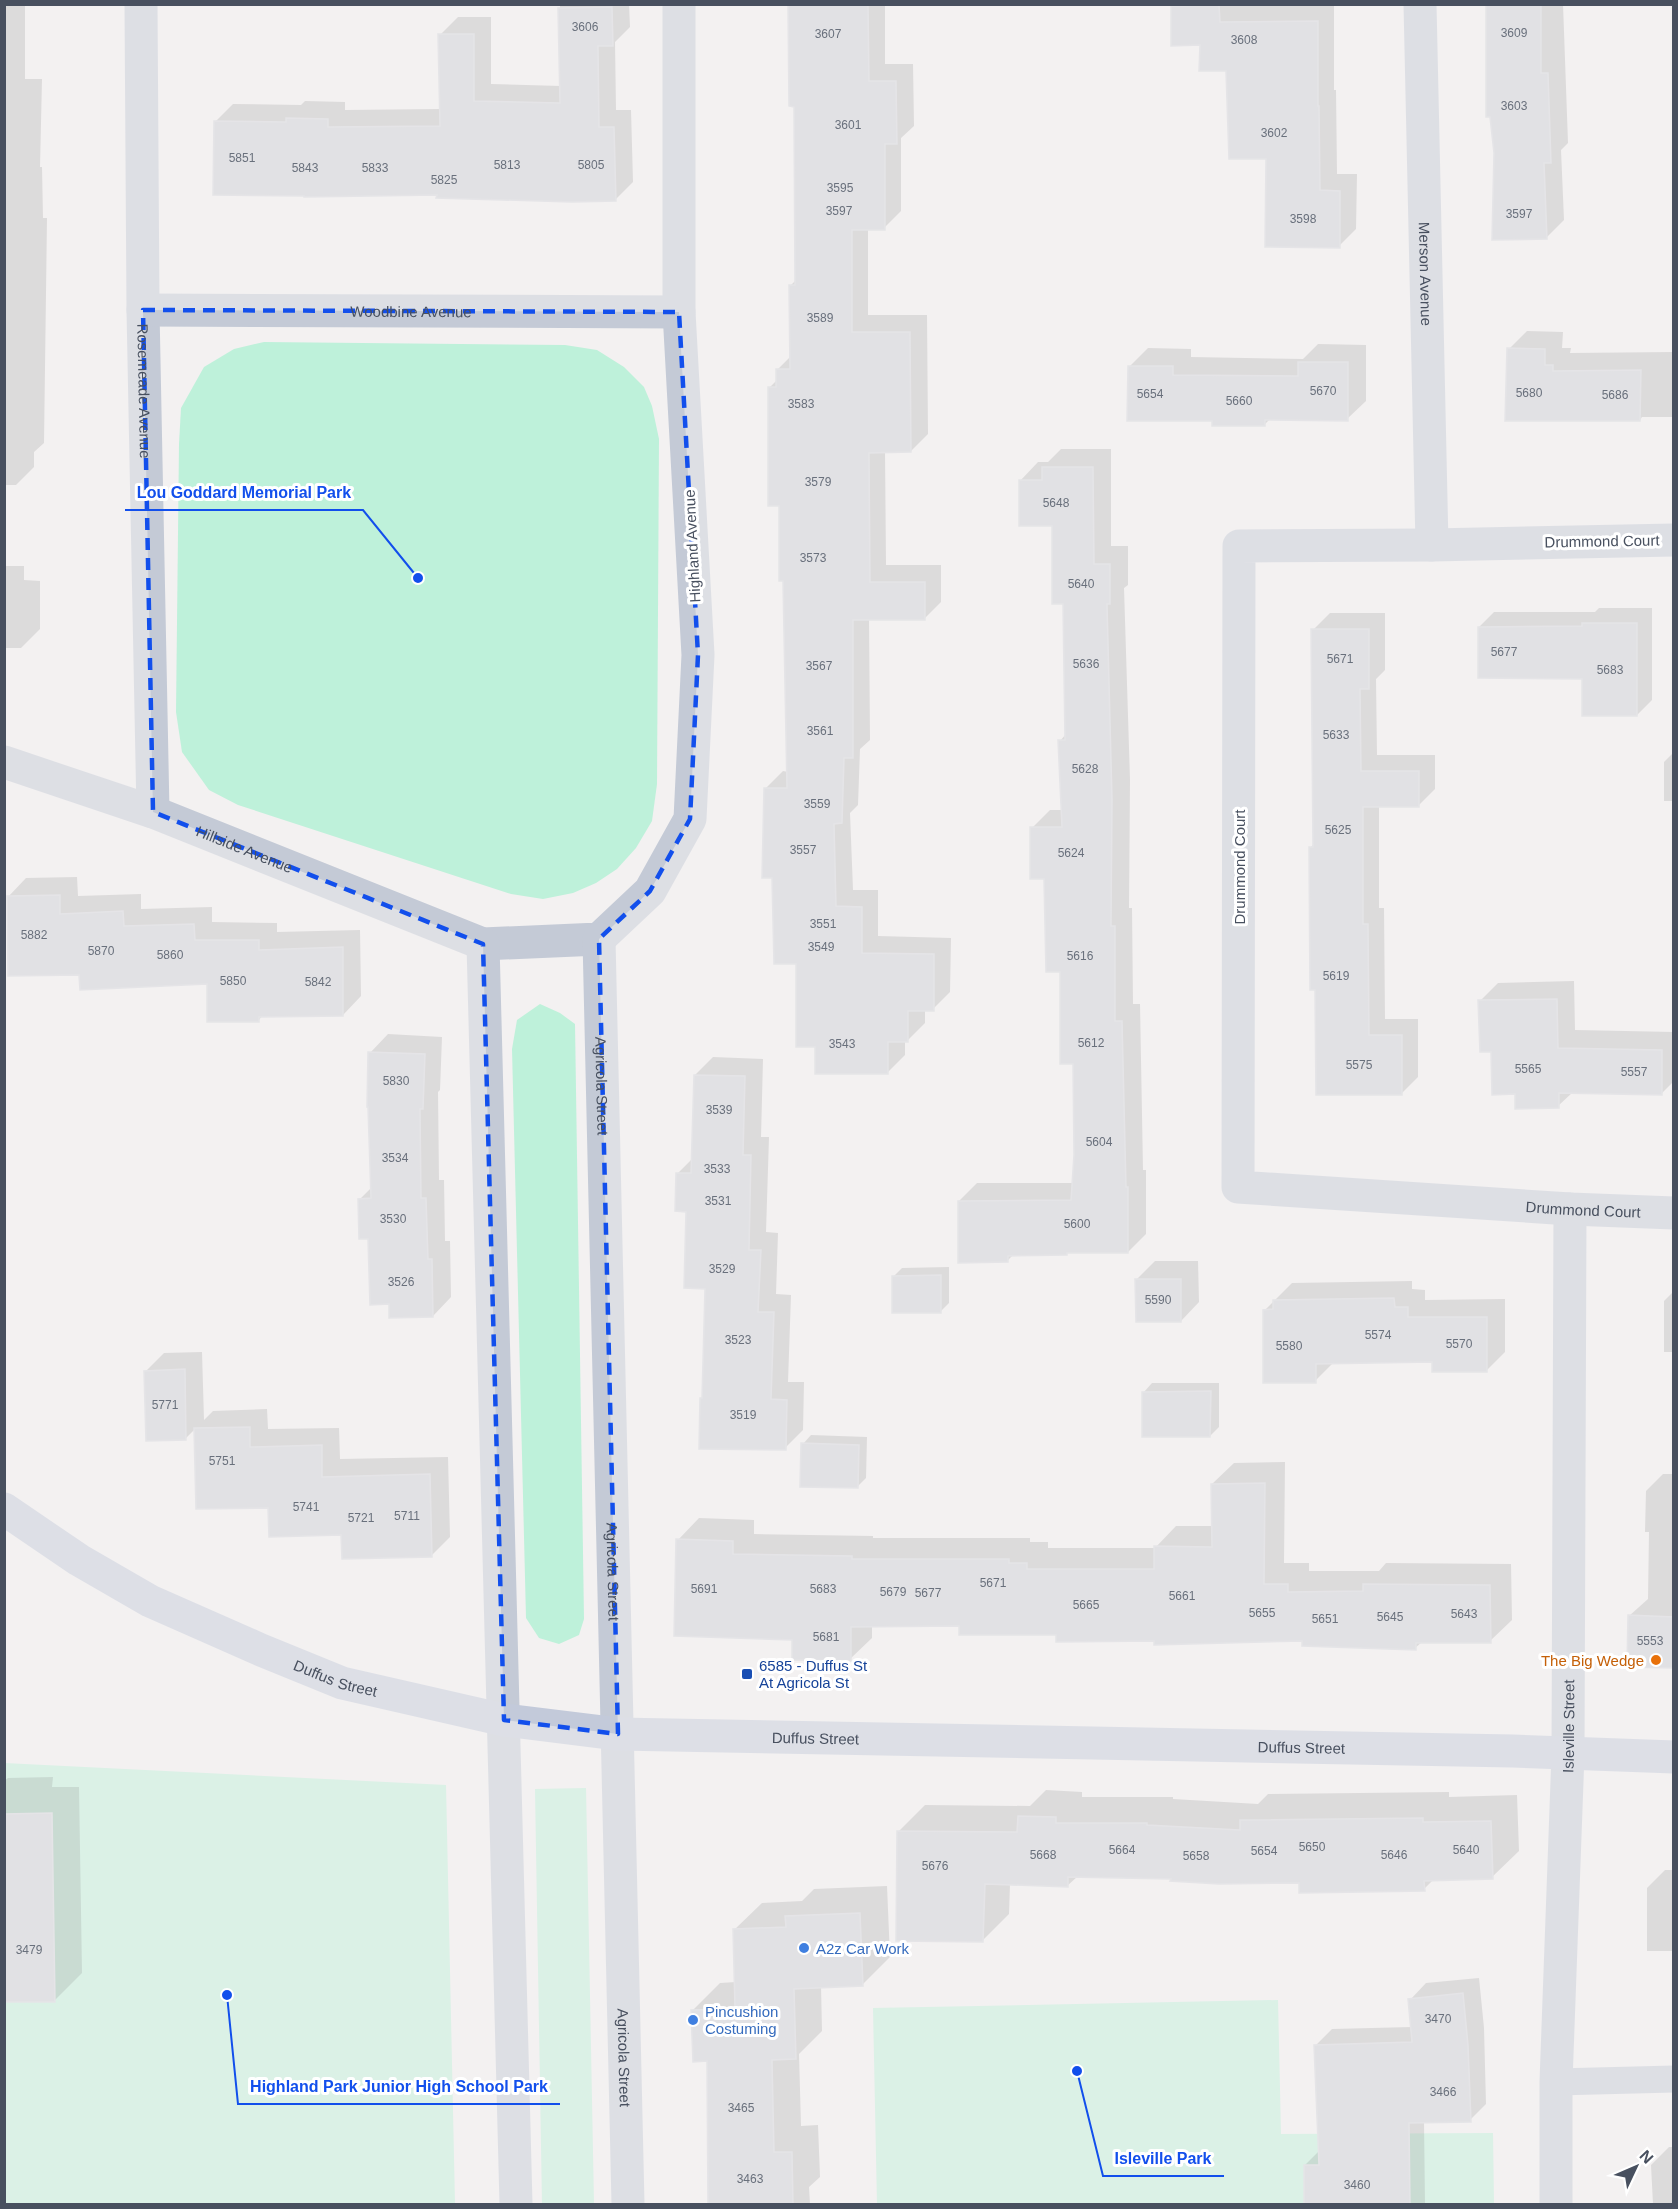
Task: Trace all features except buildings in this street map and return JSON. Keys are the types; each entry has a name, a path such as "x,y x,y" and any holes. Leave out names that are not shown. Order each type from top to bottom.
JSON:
{"main road":[{"name":"Duffus Street","path":"4,1509 79,1560 150,1601 261,1650 342,1683 504,1720 618,1734 1674,1757"}],"street":[{"name":"Rosemeade Avenue","path":"141,4 143,310 153,812"},
{"name":"Highland Avenue","path":"599,939 650,891 690,819 698,655 679,312 679,4"},
{"name":"Merson Avenue","path":"1420,4 1432,545"},
{"name":"Woodbine Avenue","path":"143,310 679,312"},
{"name":"Drummond Court","path":"1674,540 1239,546 1238,1187 1570,1209 1674,1213"},
{"name":"Hillside Avenue","path":"4,762 153,812 483,944"},
{"path":"516,2205 483,944 599,939"},
{"name":"Agricola Street","path":"599,939 628,2205"},
{"name":"Isleville Street","path":"1556,2205 1556,2082 1568,1754 1570,1209"}],"lane":[{"path":"1556,2082 1674,2079"}],"highlighted area":[{"path":"143,310 679,312 698,655 690,819 650,891 599,939 618,1734 504,1720 483,944 153,812"}],"green space":[{"path":"264,342 565,345 597,350 624,367 644,387 652,406 659,439 657,784 652,821 636,848 617,869 596,883 573,893 543,899 511,894 238,805 209,790 182,752 176,712 181,408 204,367 234,349"},
{"path":"540,1004 560,1013 575,1024 584,1619 579,1635 559,1644 539,1638 526,1618 512,1049 517,1020"},
{"path":"4,1763 446,1785 455,2204 5,2204"},
{"path":"586,1788 594,2204 542,2204 535,1789"},
{"path":"1278,2000 1281,2134 1493,2133 1494,2204 877,2204 873,2008"}],"place":[{"name":"Lou Goddard Memorial Park","path":"418,578"},
{"name":"The Big Wedge","path":"1656,1660"},
{"name":"6585 - Duffus St At Agricola St","path":"747,1674"},
{"name":"A2z Car Work","path":"804,1948"},
{"name":"Highland Park Junior High School Park","path":"227,1995"},
{"name":"Pincushion Costuming","path":"693,2020"},
{"name":"Isleville Park","path":"1077,2071"}]}
